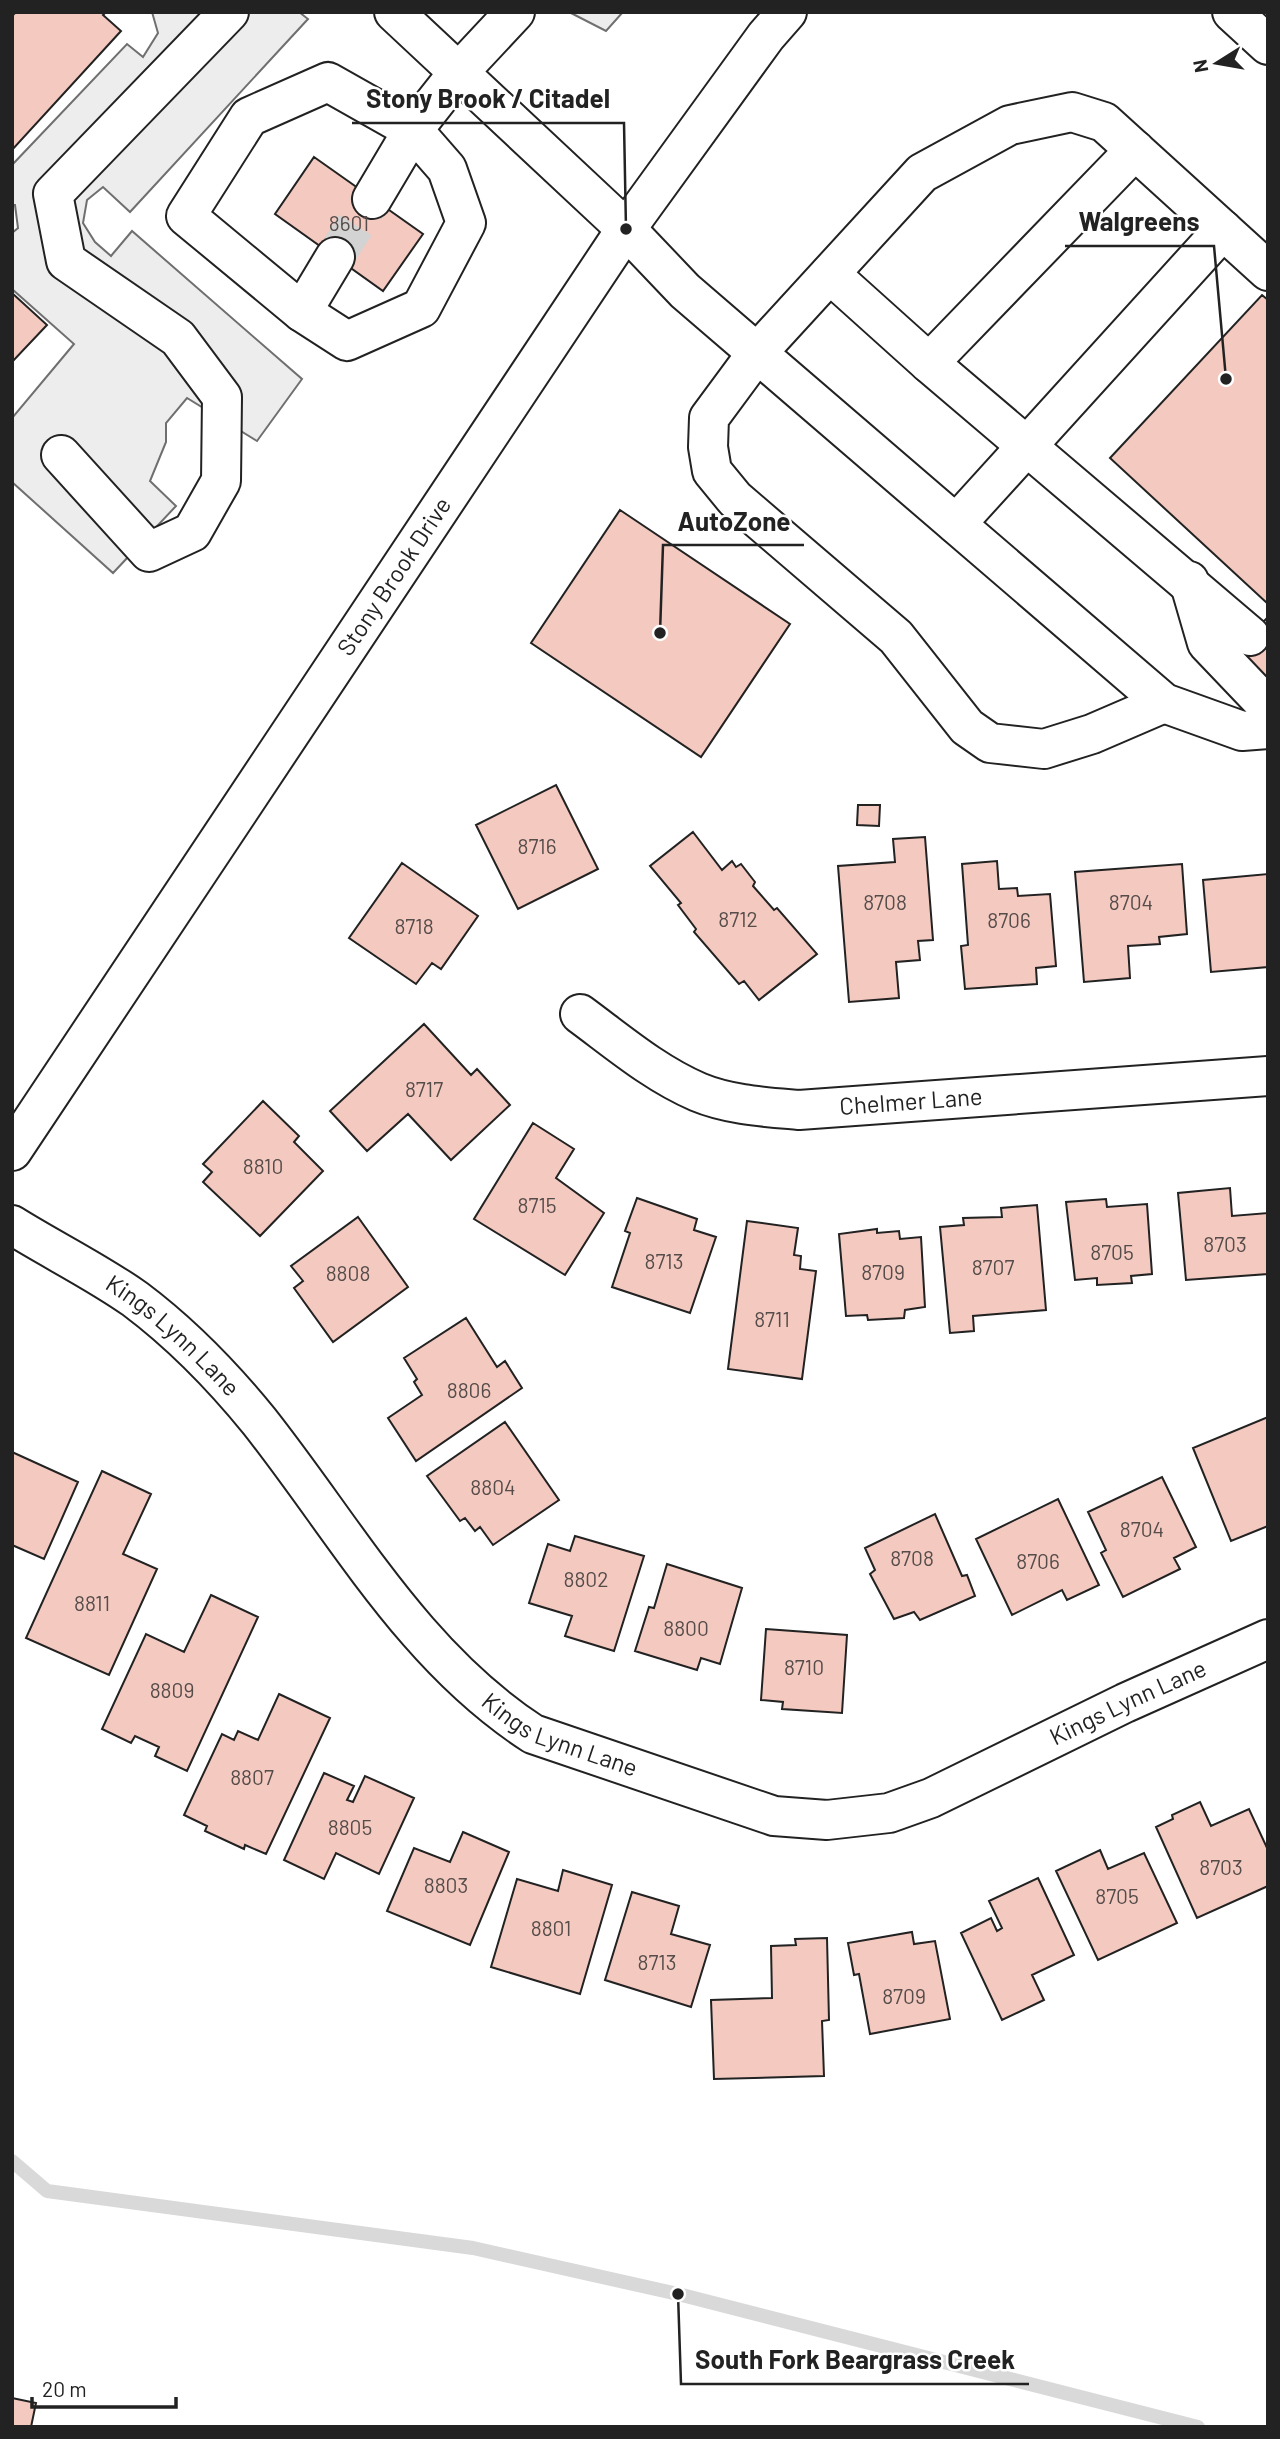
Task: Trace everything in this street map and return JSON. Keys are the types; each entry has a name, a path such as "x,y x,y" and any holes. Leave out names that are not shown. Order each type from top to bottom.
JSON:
{"street":[{"path":"61,454 149,552 192,532 221,481 222,397 178,338 66,261 53,194 229,12"},
{"path":"394,12 626,229 685,291 1164,703 1242,731 1268,729"},
{"path":"372,198 413,130 458,73 515,12"},
{"name":"Stony Brook Drive","path":"12,1151 626,229 766,36 787,12"},
{"path":"1232,12 1268,45"},
{"path":"328,82 413,130 447,169 466,223 421,308 347,341 302,312 186,216 249,117 328,82"},
{"path":"1164,703 1092,734 1044,749 990,743 967,727 896,637 735,499 712,471 708,447 709,418 757,353 922,173 1010,125 1072,112 1104,122 1268,271"},
{"path":"929,363 1135,150"},
{"path":"956,524 1223,230"},
{"path":"302,312 335,257"},
{"path":"830,274 929,363 1189,581 1250,636"},
{"path":"1189,581 1207,643 1268,708"},
{"name":"Chelmer Lane","path":"580,1014 657,1072 700,1093 748,1105 799,1110 1268,1076"},
{"name":"Kings Lynn Lane","path":"12,1226 135,1299 200,1357 258,1420 382,1592 434,1651 504,1715 533,1734 774,1816 827,1820 889,1813 931,1798 1125,1703 1268,1639"}],"shaded area":[{"path":"152,12 299,12 308,19 130,212 103,187 87,200 83,223 95,242 111,256 132,231 302,379 257,441 187,398 166,423 166,442 150,481 176,506 113,573 12,482 12,418 74,344 12,289 12,233 18,228 15,205 12,205 12,165 127,44 143,57 158,33"},
{"path":"569,12 623,12 606,31"}],"building":[{"path":"16,12 106,12 103,15 121,31 12,150 12,16"},
{"path":"314,157 423,234 383,291 275,214"},
{"path":"12,293 47,325 12,362"},
{"path":"1262,295 1268,300 1268,604 1110,458"},
{"path":"620,510 790,624 701,757 531,643"},
{"path":"1268,617 1268,683 1234,652"},
{"path":"556,785 598,869 518,909 476,825"},
{"path":"858,805 880,805 879,826 857,825"},
{"path":"693,832 722,870 732,861 736,867 741,864 755,882 753,886 774,910 777,908 817,954 759,1000 744,981 739,984 694,932 696,929 678,905 681,903 650,866"},
{"path":"925,837 933,940 918,941 920,960 896,962 899,998 849,1002 838,866 895,862 893,839"},
{"path":"997,861 999,889 1017,888 1018,896 1050,894 1056,966 1036,968 1037,984 965,989 961,946 968,945 962,864"},
{"path":"402,863 478,916 441,969 432,963 416,984 349,938"},
{"path":"1182,864 1187,934 1159,937 1160,944 1128,946 1130,978 1084,982 1075,872"},
{"path":"1268,874 1268,967 1211,972 1203,880"},
{"path":"424,1024 471,1075 477,1069 510,1105 451,1160 408,1114 367,1151 330,1111"},
{"path":"263,1101 299,1136 294,1142 323,1171 260,1236 203,1182 212,1172 203,1164"},
{"path":"533,1123 574,1149 556,1178 604,1213 565,1275 474,1219"},
{"path":"1230,1188 1232,1216 1268,1213 1268,1274 1186,1280 1178,1193"},
{"path":"637,1198 697,1219 694,1230 716,1237 690,1313 612,1287 630,1233 625,1231"},
{"path":"1106,1199 1107,1207 1147,1204 1152,1274 1131,1276 1132,1283 1097,1285 1097,1278 1075,1280 1066,1202"},
{"path":"1037,1205 1046,1310 973,1316 974,1331 950,1333 940,1227 964,1225 963,1218 1002,1217 1001,1208"},
{"path":"358,1217 408,1287 333,1342 294,1288 303,1281 291,1266"},
{"path":"747,1221 798,1228 794,1255 801,1256 800,1269 816,1271 802,1379 728,1369"},
{"path":"877,1229 877,1233 899,1231 900,1239 921,1237 925,1307 905,1310 904,1318 868,1320 867,1315 846,1316 839,1234"},
{"path":"466,1318 497,1367 505,1361 522,1388 416,1461 388,1418 422,1395 414,1382 417,1379 404,1358"},
{"path":"1268,1417 1268,1526 1231,1541 1193,1448"},
{"path":"505,1422 559,1500 493,1545 480,1527 475,1531 465,1518 460,1521 427,1476"},
{"path":"12,1452 78,1482 44,1559 12,1545"},
{"path":"102,1471 151,1494 123,1554 157,1569 109,1675 26,1638"},
{"path":"1162,1477 1196,1547 1174,1558 1180,1569 1123,1597 1101,1553 1106,1550 1088,1512"},
{"path":"1058,1499 1099,1585 1067,1600 1062,1590 1012,1615 976,1539"},
{"path":"935,1514 962,1576 967,1575 975,1596 920,1620 914,1612 894,1619 870,1574 875,1570 865,1548"},
{"path":"575,1536 644,1556 614,1651 565,1636 572,1616 529,1603 548,1544 570,1551"},
{"path":"667,1564 742,1588 720,1664 701,1658 697,1670 635,1651 649,1607 654,1608"},
{"path":"211,1595 258,1617 187,1771 155,1756 159,1747 135,1736 131,1743 102,1729 146,1634 184,1652"},
{"path":"766,1629 847,1635 842,1713 782,1709 783,1702 761,1700"},
{"path":"279,1694 330,1718 266,1854 245,1845 244,1849 205,1831 207,1826 184,1815 222,1734 234,1740 238,1731 258,1740"},
{"path":"324,1773 354,1786 347,1800 353,1802 365,1776 414,1798 379,1874 336,1853 324,1879 284,1860"},
{"path":"1200,1802 1211,1826 1249,1809 1268,1850 1268,1886 1197,1918 1156,1827 1173,1819 1172,1815"},
{"path":"463,1832 509,1852 470,1945 387,1911 414,1848 450,1862"},
{"path":"1100,1850 1108,1869 1144,1853 1177,1923 1098,1960 1056,1871"},
{"path":"563,1870 612,1885 580,1994 491,1967 517,1879 558,1891"},
{"path":"1038,1878 1074,1955 1032,1975 1044,2000 1002,2020 961,1933 991,1918 997,1931 1002,1928 989,1901"},
{"path":"632,1892 679,1906 671,1934 710,1945 691,2007 605,1980"},
{"path":"912,1932 914,1944 935,1941 950,2019 870,2034 859,1974 854,1975 848,1943"},
{"path":"827,1938 829,2020 822,2021 824,2076 714,2079 711,2000 772,1998 771,1946 796,1945 795,1939"},
{"path":"12,2398 36,2403 31,2427 12,2427"}],"waterway":[{"path":"12,2161 47,2191 473,2248 678,2294 1198,2427"}],"tunnel":[{"path":"335,257 372,199"}],"place":[{"name":"Stony Brook / Citadel","path":"626,229"},
{"name":"Walgreens","path":"1226,379"},
{"name":"AutoZone","path":"660,633"},
{"name":"South Fork Beargrass Creek","path":"678,2294"}]}
